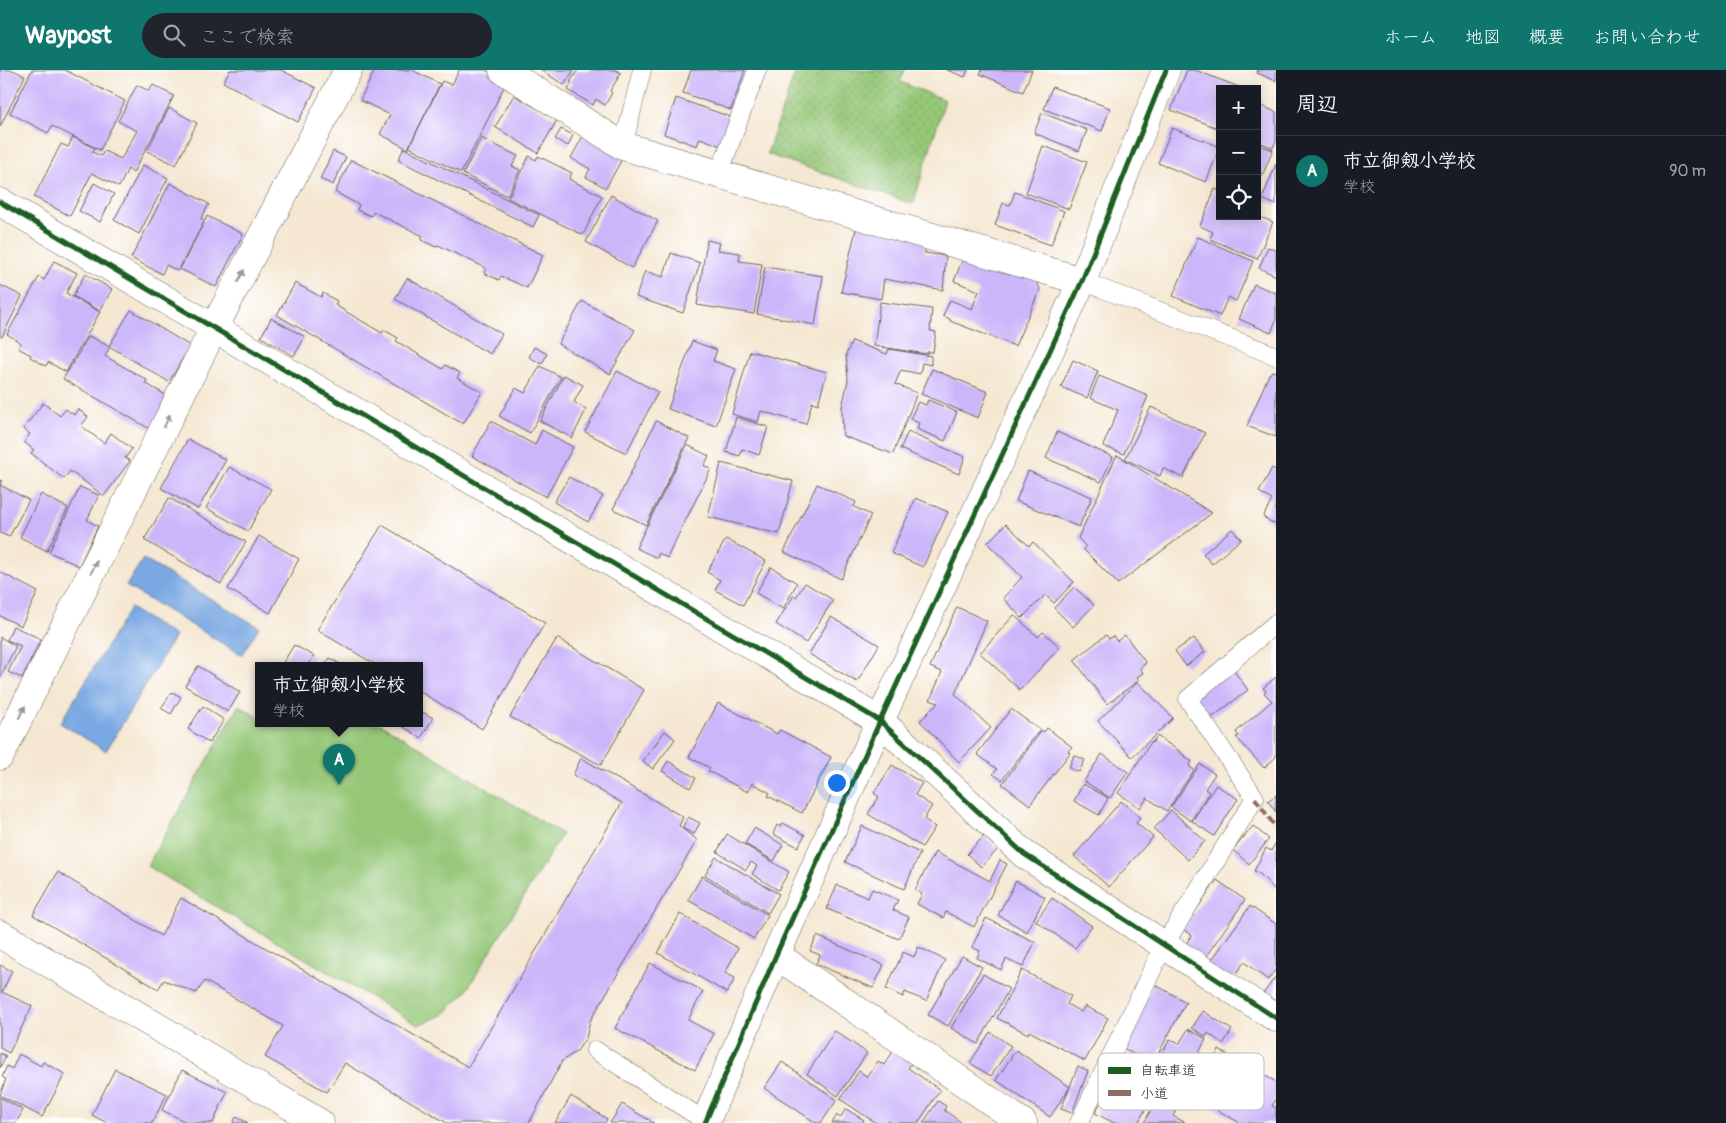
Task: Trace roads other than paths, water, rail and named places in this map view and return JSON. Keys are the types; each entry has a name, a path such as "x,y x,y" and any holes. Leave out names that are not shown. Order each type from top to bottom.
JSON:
{"street":[{"path":"0,756 214,328 348,70"},
{"path":"503,70 623,146 1082,281"},
{"path":"706,1122 776,955 880,721 1082,281 1166,70"},
{"path":"0,202 880,721 1024,854 1276,1018"},
{"path":"0,934 320,1123"},
{"path":"776,955 1023,1123"}],"lane":[{"path":"623,146 642,70"},
{"path":"719,174 757,70"},
{"path":"1082,281 1276,356"},
{"path":"1112,1053 1164,945 1255,798 1188,699 1276,622"},
{"path":"595,1050 706,1122"},
{"path":"1079,1123 1098,1083"}],"water":[{"path":"143,559 259,627 242,655 126,586"},
{"path":"130,608 175,636 106,751 60,723"}],"place":[{"name":"市立御剱小学校","path":"339,785"}]}
